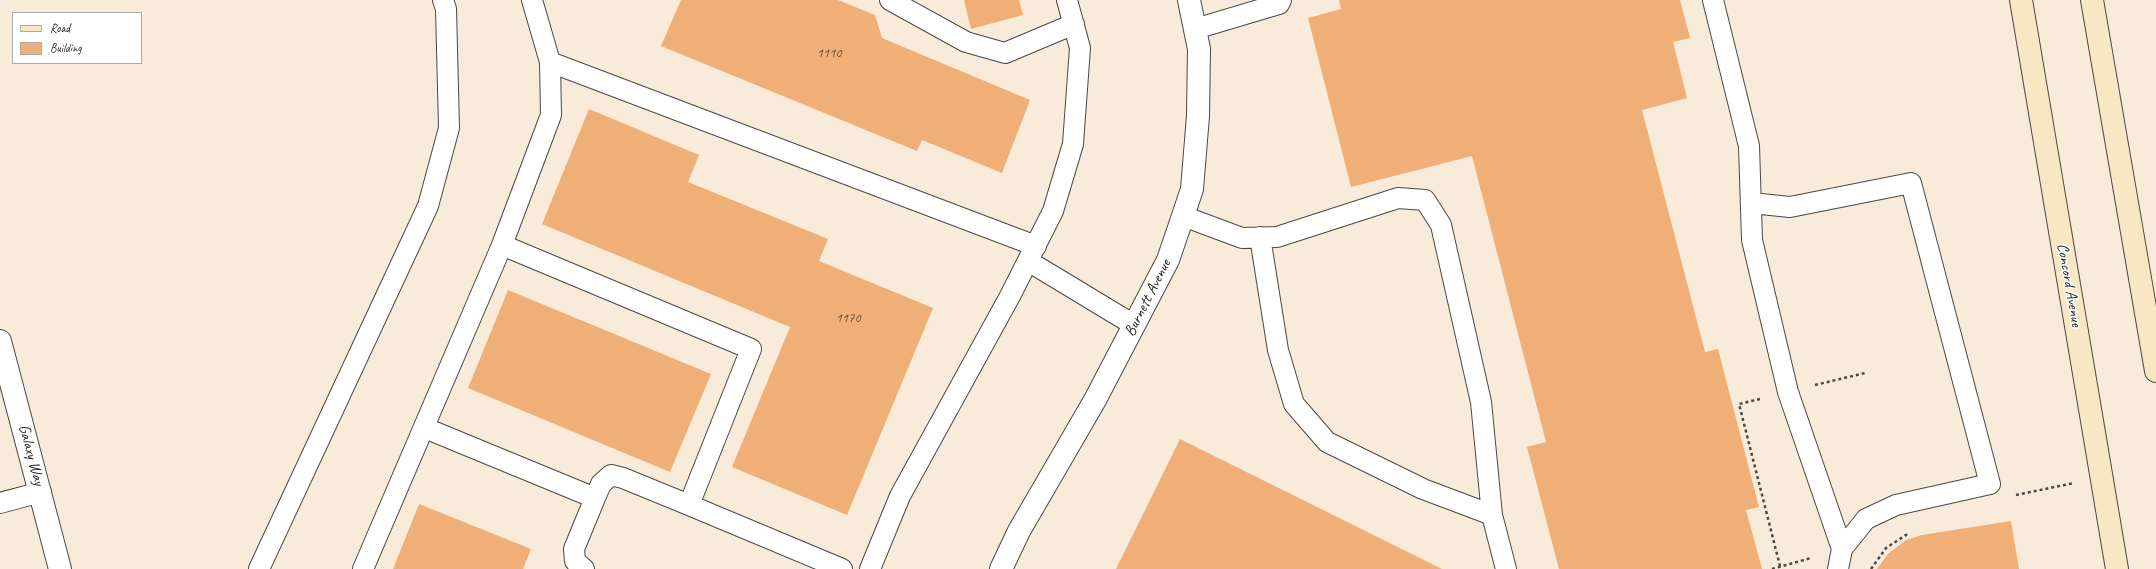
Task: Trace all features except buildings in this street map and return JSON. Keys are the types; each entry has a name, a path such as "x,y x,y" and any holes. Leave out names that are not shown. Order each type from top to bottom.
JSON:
{"main road":[{"name":"Concord Avenue","path":"2021,0 2117,569"},
{"path":"2092,0 2156,371"}],"street":[{"name":"Burnett Avenue","path":"1001,569 1019,531 1095,400 1168,260 1192,189 1198,116 1199,49 1189,0"},
{"name":"Galaxy Way","path":"0,341 60,569"}],"lane":[{"path":"259,569 428,206 449,128 446,9 443,0"},
{"path":"363,569 425,428 502,245 552,115 550,62 532,0"},
{"path":"890,0 966,42 1005,53 1074,24"},
{"path":"870,569 900,496 1032,253 1053,211 1073,144 1080,48 1067,0"},
{"path":"1195,29 1279,4 1281,0"},
{"path":"1713,0 1749,146 1752,240 1788,392 1842,549"},
{"path":"550,62 1032,253 1134,325"},
{"path":"1751,203 1790,207 1911,183 1990,484 1896,505 1866,520 1842,549 1838,569"},
{"path":"1183,216 1242,238 1277,237 1398,198 1425,200 1440,225 1481,402 1492,515 1506,569"},
{"path":"1260,237 1278,350 1294,404 1327,442 1423,489 1492,515"},
{"path":"502,245 751,349 689,505"},
{"path":"425,428 595,498"},
{"path":"584,569 575,561 574,549 601,484 611,476 623,478 842,569"},
{"path":"0,503 40,492"}],"path":[{"path":"1772,569 1812,558 1838,569"}]}
